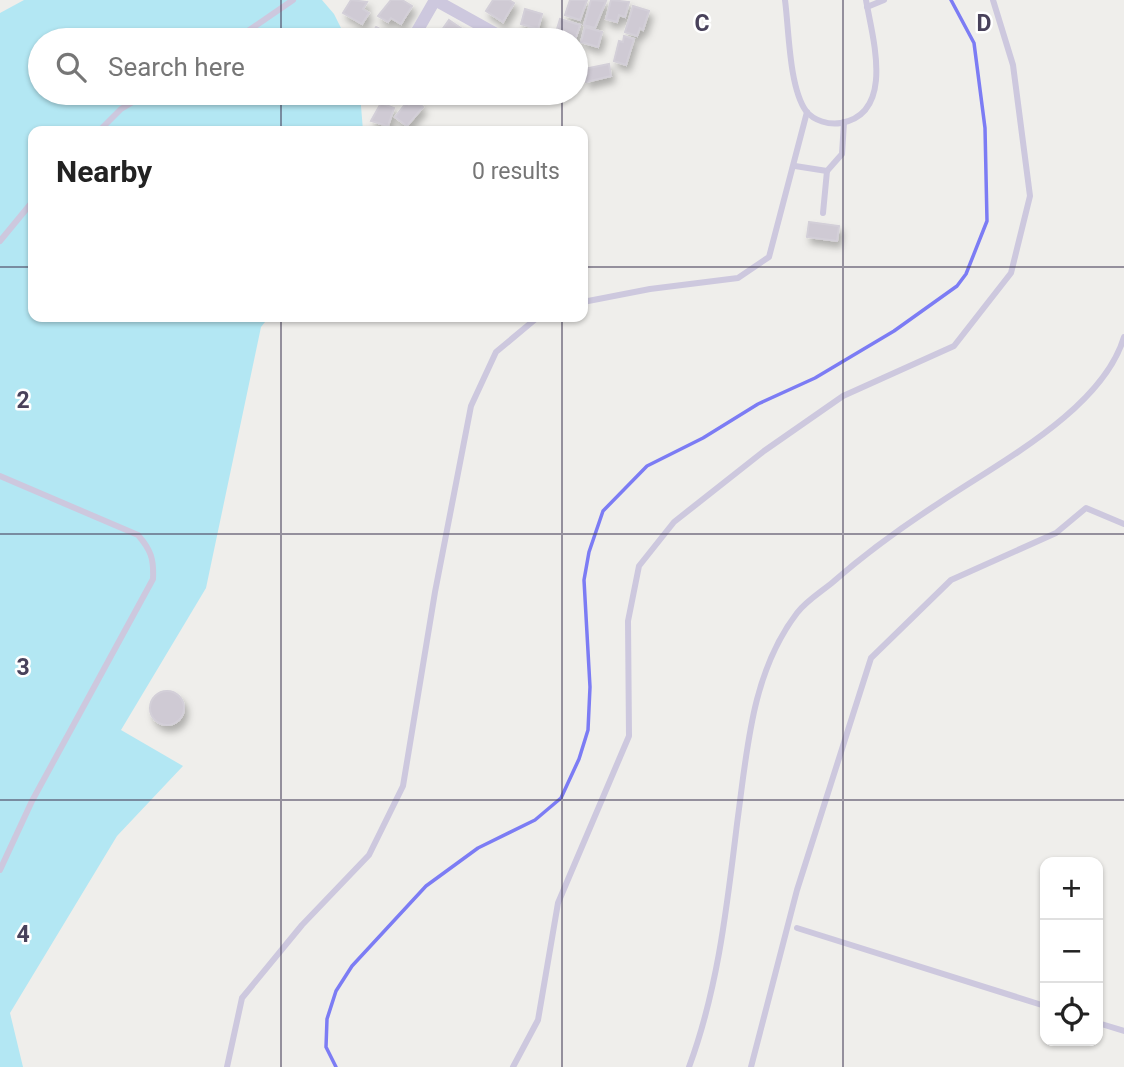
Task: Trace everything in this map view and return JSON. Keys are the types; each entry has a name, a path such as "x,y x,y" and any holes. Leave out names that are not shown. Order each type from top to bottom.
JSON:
{"street":[{"path":"419,28 435,0 485,28"}],"lane":[{"path":"252,28 293,0"},
{"path":"588,301 650,289 738,278 769,257 807,112 796,84 785,0"},
{"path":"807,112 825,123 844,122 866,108 876,85 876,59 867,4 884,0"},
{"path":"513,1067 538,1020 558,903 629,736 628,621 639,566 674,523 764,451 820,411 843,396 954,346 1011,273 1030,196 1013,65 993,0"},
{"path":"104,126 128,105"},
{"path":"823,213 827,171 842,154 844,122"},
{"path":"795,166 827,171"},
{"path":"0,240 28,207"},
{"path":"227,1067 242,998 302,925 369,855 402,786 435,592 471,406 496,352 532,322"},
{"path":"689,1067 701,1034 722,943 750,718 777,645 798,612 853,564 939,502 1017,454 1093,390 1119,353 1124,337"},
{"path":"0,476 138,535 150,549 154,562 153,579 32,801 0,870"},
{"path":"751,1067 797,890 871,658 951,580 1056,533 1086,508 1124,524"},
{"path":"797,928 1040,1004"},
{"path":"1103,1025 1124,1031"}],"shaded area":[{"path":"24,0 322,0 341,28 28,28 28,105 361,105 363,126 28,126 28,322 265,322 261,327 206,588 121,730 183,766 117,836 10,1013 23,1067 0,1067 0,13"}],"building":[{"path":"351,0 367,2 363,9 369,13 362,24 343,13"},
{"path":"391,0 402,0 412,6 401,24 391,18 388,22 378,16"},
{"path":"493,0 509,0 514,3 503,22 486,11"},
{"path":"570,0 587,0 580,20 565,15"},
{"path":"591,0 606,1 595,28 584,25"},
{"path":"611,0 629,2 625,17 619,15 617,22 606,19"},
{"path":"633,6 649,11 643,30 640,28 637,36 625,32"},
{"path":"525,9 542,14 538,28 521,24"},
{"path":"560,19 580,25 579,28 557,28"},
{"path":"449,20 461,28 443,28"},
{"path":"585,27 602,32 598,47 588,44 588,28"},
{"path":"624,36 634,39 626,65 614,61 619,41 623,42"},
{"path":"609,64 611,76 588,82 588,68"},
{"path":"380,105 394,108 388,126 371,121"},
{"path":"404,105 423,107 407,126 395,117"},
{"path":"809,222 839,226 837,241 807,237"},
{"path":"167,691 179,696 184,708 179,720 167,725 155,720 150,708 155,696"}],"waterway":[{"path":"336,1067 326,1047 327,1019 336,991 352,966 426,886 478,848 535,820 561,798 579,759 588,730 590,687 584,580 589,552 603,511 647,466 703,438 758,404 815,378 894,331 957,286 966,274 987,221 985,128 974,43 951,0"}]}
